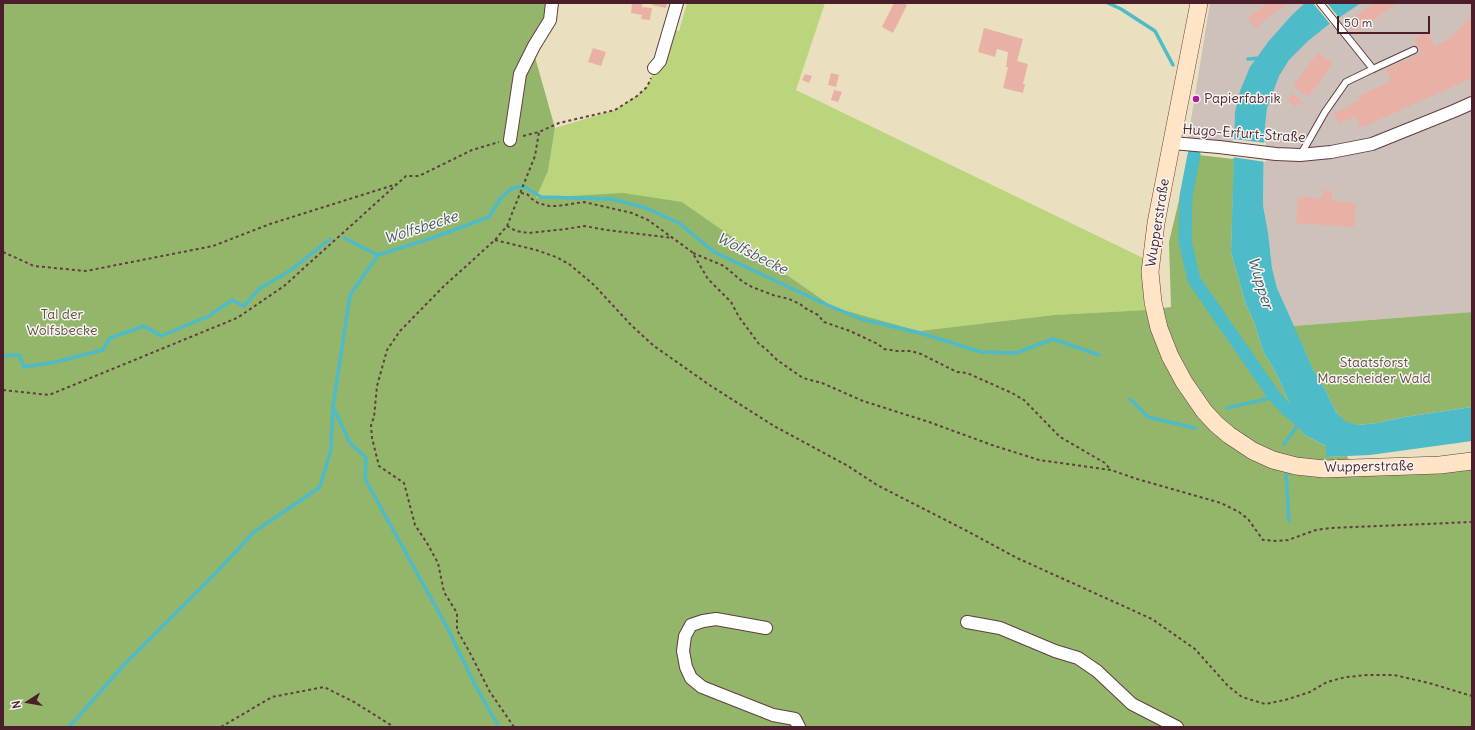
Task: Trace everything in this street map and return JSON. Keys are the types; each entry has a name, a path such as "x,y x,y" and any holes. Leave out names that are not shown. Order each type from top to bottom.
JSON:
{"main road":[{"name":"Wupperstraße","path":"1199,3 1153,244 1150,272 1152,302 1158,328 1170,356 1184,382 1204,411 1229,435 1253,451 1273,460 1296,466 1324,469 1440,465 1472,461"}],"street":[{"path":"510,140 520,74 534,46 550,20 552,3"},
{"path":"654,68 660,61 677,3"},
{"name":"Hugo-Erfurt-Straße","path":"1172,144 1219,147 1276,154 1300,155 1332,152 1372,144 1472,103"},
{"path":"766,628 716,619 703,621 692,625 685,636 683,651 686,667 691,678 702,687 773,715 795,719 799,727"},
{"path":"967,622 1000,628 1055,651 1078,658 1097,671 1132,704 1177,727"}],"lane":[{"path":"1320,3 1373,69"},
{"path":"1300,155 1346,82 1414,50"}],"path":[{"path":"3,390 49,395 242,315 284,286 406,176 419,176 472,150 539,132 559,123 615,110 637,96 647,87 654,68"},
{"path":"514,727 490,692 457,630 457,613 444,592 438,563 415,525 404,483 379,466 372,438 372,424 377,386 387,350 400,331 444,286 495,240 507,226 522,192 535,156 539,132"},
{"path":"3,252 34,266 86,272 213,246 270,224 398,184"},
{"path":"522,192 538,203 549,206 584,202 632,213 648,220 692,252 724,266 743,282 752,287 800,304 818,315 824,322 850,331 884,348 897,351 911,351 921,354 957,372 967,373 1012,393 1024,400 1060,437 1105,463 1111,470"},
{"path":"507,226 516,231 529,233 584,226 674,238"},
{"path":"495,240 536,250 556,257 569,264 594,285 631,325 654,346 717,390 774,426 848,466 877,485 967,530 1017,558 1152,619 1195,649 1228,686 1242,697 1265,704 1298,696 1333,680 1368,675 1394,676 1429,682 1472,696"},
{"path":"692,252 708,279 731,302 739,317 758,344 766,349 777,360 804,378 822,383 863,400 1039,460 1111,470 1137,479 1210,499 1232,507 1248,519 1263,540 1288,540 1316,530 1331,528 1472,522"},
{"path":"221,727 272,697 324,687 354,702 394,727"}],"shaded area":[{"path":"1210,3 1472,3 1472,312 1293,326 1277,288 1272,269 1263,205 1264,146 1188,138"}],"green space":[{"name":"Tal der Wolfsbecke","path":"3,3 554,3 533,50 555,128 548,171 536,198 623,193 682,202 833,307 919,331 1054,315 1147,310 1171,307 1169,242 1190,154 1234,159 1231,252 1246,305 1254,322 1263,351 1277,375 1303,434 1326,446 1326,457 1347,456 1354,470 1472,460 1472,727 3,727"},
{"path":"687,3 825,3 796,90 1143,258 1147,310 1054,315 919,331 833,307 682,202 536,198 548,171 555,128 615,110 637,96 647,87 654,68 673,30 679,31"},
{"name":"Staatsforst Marscheider Wald","path":"1472,312 1472,407 1358,425 1346,423 1336,412 1314,371 1293,326"}],"water":[{"name":"Wupper","path":"1305,3 1361,3 1328,25 1308,41 1289,60 1279,76 1267,108 1264,136 1263,205 1272,268 1277,288 1314,371 1336,412 1346,422 1358,425 1377,423 1405,417 1472,407 1472,441 1370,455 1326,457 1326,446 1303,434 1277,375 1263,351 1254,322 1246,305 1231,252 1235,112 1240,91 1250,67 1268,42 1291,16"}],"pier":[{"path":"1313,3 1327,3 1340,19 1331,25"},
{"path":"1233,139 1266,143 1266,162 1232,157"}],"building":[{"path":"632,3 642,4 642,7 652,8 650,20 641,19 642,15 631,13"},
{"path":"653,3 667,3 666,8 652,5"},
{"path":"894,3 904,3 907,5 893,33 882,27"},
{"path":"1267,3 1286,4 1255,28 1248,18"},
{"path":"1375,3 1399,3 1358,30 1357,28 1352,31 1346,22"},
{"path":"1472,16 1472,78 1361,128 1356,116 1339,124 1334,113 1351,106 1350,104 1361,99 1359,96 1391,81 1386,69 1421,53 1414,38 1428,32 1435,46 1446,41"},
{"path":"984,28 1023,39 1017,61 1028,64 1023,84 1025,84 1023,93 1003,88 1008,67 1006,67 1008,52 997,49 995,57 978,52"},
{"path":"593,48 606,52 601,66 588,62"},
{"path":"1318,52 1333,64 1308,97 1293,86"},
{"path":"831,73 839,75 836,87 828,85"},
{"path":"805,74 812,76 809,83 802,80"},
{"path":"834,90 842,92 838,102 831,100"},
{"path":"1292,93 1305,103 1303,105 1299,102 1296,107 1287,100"},
{"path":"1323,190 1332,191 1332,201 1356,203 1354,227 1296,223 1298,197 1323,198"}],"waterway":[{"path":"1108,3 1121,9 1155,31 1173,65"},
{"path":"1248,59 1261,58"},
{"path":"1194,155 1186,196 1185,241 1194,280 1275,397 1285,408 1309,428"},
{"name":"Wolfsbecke","path":"345,238 378,255 432,238 489,217 500,199 511,189 523,186 541,197 611,199 646,208 679,223 714,252 825,304 861,319 920,333 981,352 1016,353 1053,339 1099,355"},
{"name":"Wolfsbecke","path":"3,356 19,355 24,367 56,362 103,350 110,338 144,326 161,336 209,316 232,300 244,306 259,289 291,270 330,239"},
{"path":"69,727 123,666 212,577 254,532 320,487 331,449 333,406 350,295 378,255"},
{"path":"1227,408 1275,397"},
{"path":"1130,399 1148,417 1195,428"},
{"path":"333,407 350,443 366,458 365,479 448,629 474,683 497,724"},
{"path":"1284,444 1301,421"},
{"path":"1286,474 1289,521"}],"place":[{"name":"Papierfabrik","path":"1196,99"}]}
